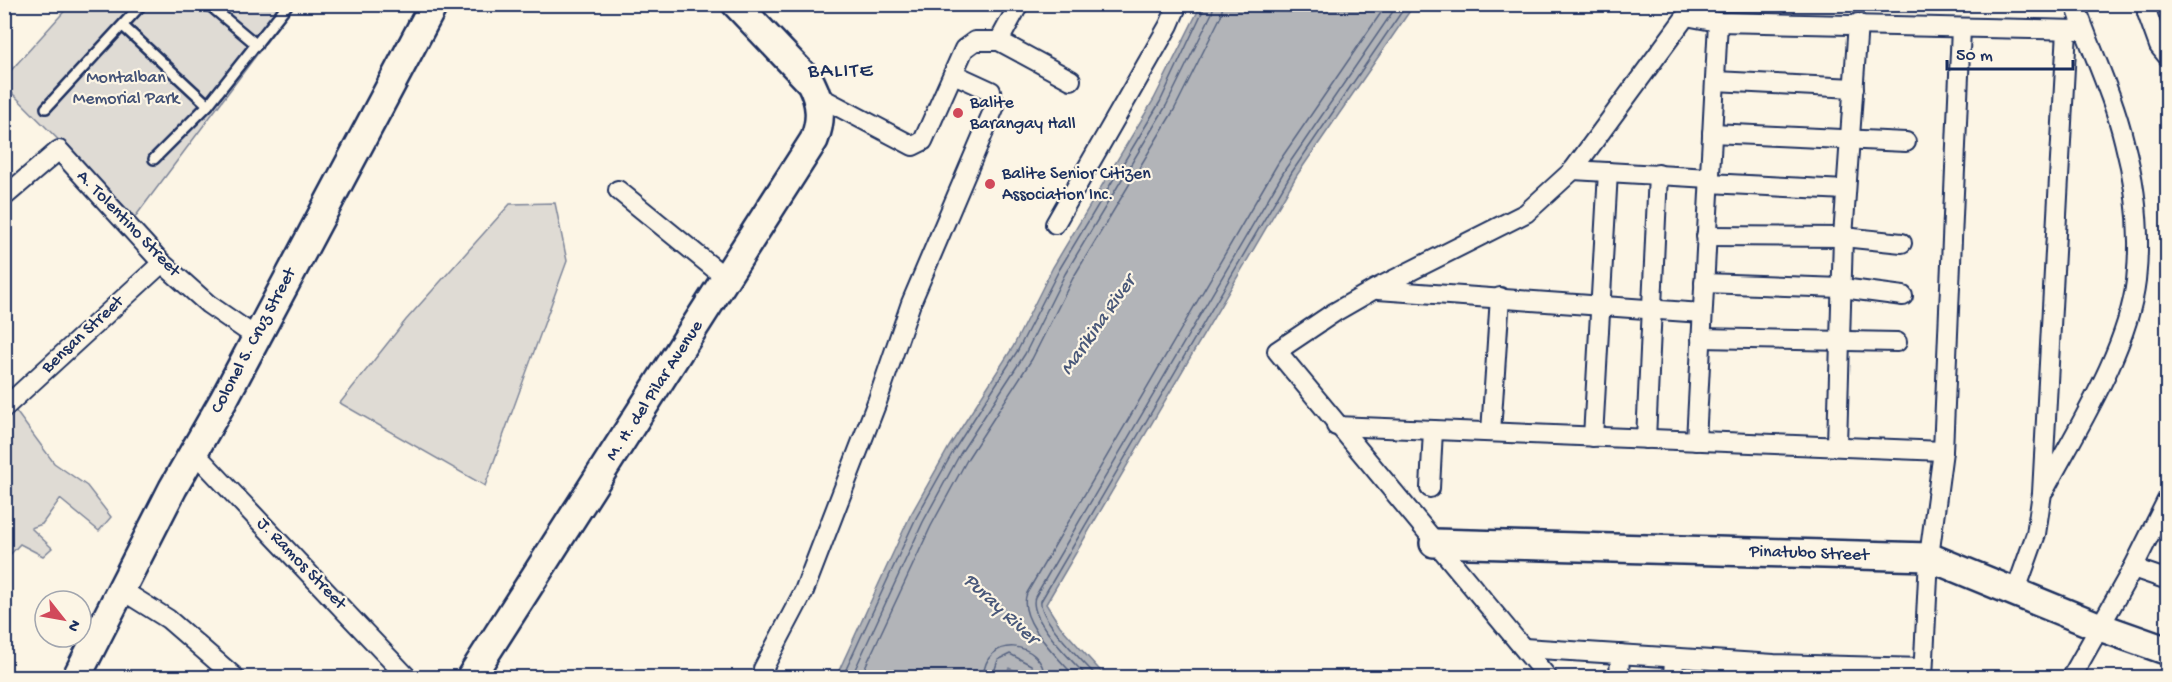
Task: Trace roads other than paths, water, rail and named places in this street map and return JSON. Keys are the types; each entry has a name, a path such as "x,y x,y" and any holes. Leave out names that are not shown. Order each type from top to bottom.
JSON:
{"street":[{"name":"Colonel S. Cruz Street","path":"76,678 120,589 434,4"},
{"path":"736,4 802,72 818,96 913,146 923,141 964,49 975,41 999,41 1071,80"},
{"path":"999,41 1019,4"},
{"path":"1055,224 1169,25 1178,4"},
{"path":"2015,593 2036,534 2042,493 2075,4"},
{"path":"2151,4 2147,13 2159,46 2168,57"},
{"path":"1548,678 1336,426 1277,351 1335,312 1375,289 1526,213 1573,170 1688,10 1718,22 1858,23 2075,30"},
{"path":"1696,441 1718,22"},
{"path":"1837,444 1843,237 1858,23"},
{"path":"1524,648 1674,658 1724,669 1923,673 1929,557 1943,451 1961,28"},
{"path":"2042,493 2104,377 2126,322 2136,284 2139,246 2134,196 2124,140 2075,30"},
{"path":"763,669 804,591 862,443 911,303 995,106 991,91 954,74"},
{"path":"1714,81 1854,87"},
{"name":"M. H. del Pilar Avenue","path":"470,678 814,140 819,126 818,96"},
{"path":"1712,134 1906,142"},
{"name":"A. Tolentino Street","path":"4,197 59,150 162,263 208,304 256,337"},
{"path":"1573,170 1658,174 1846,190"},
{"path":"1593,436 1608,172"},
{"path":"1646,439 1658,174"},
{"path":"618,190 727,279"},
{"path":"1706,236 1843,237 1902,243"},
{"name":"Bensan Street","path":"4,408 162,263"},
{"path":"1704,283 1842,288 1903,296"},
{"path":"1375,289 1702,313"},
{"path":"1491,432 1500,297"},
{"path":"1701,338 1897,342"},
{"path":"1336,426 1696,441 1837,444 1943,451"},
{"path":"1430,488 1432,430"},
{"name":"J. Ramos Street","path":"193,452 408,678"},
{"path":"2071,678 2133,568 2168,498"},
{"name":"Pinatubo Street","path":"1434,543 1929,557 2100,627 2168,651"},
{"path":"2133,568 2168,580"},
{"path":"120,589 168,620 236,678"},
{"path":"1619,678 1620,654"},
{"path":"1673,678 1674,658"}],"lane":[{"path":"46,108 142,4"},
{"path":"208,4 257,45"},
{"path":"154,159 208,105 288,4"},
{"path":"123,26 208,105"}],"water":[{"path":"1201,5 1414,5 1297,175 1046,604 1060,626 1106,677 1027,677 1009,668 1004,677 836,677 910,516 949,447 1013,347 1053,267 1154,99"}],"place":[{"name":"Balite Barangay Hall","path":"958,113"},
{"name":"Balite Senior Citizen Association Inc.","path":"990,184"}],"district":[{"name":"BALITE","path":"841,72"}],"park label":[{"name":"Montalban Memorial Park","path":"126,88"}],"water label":[{"name":"Marikina River","path":"1099,326"},
{"name":"Puray River","path":"1000,610"}]}
